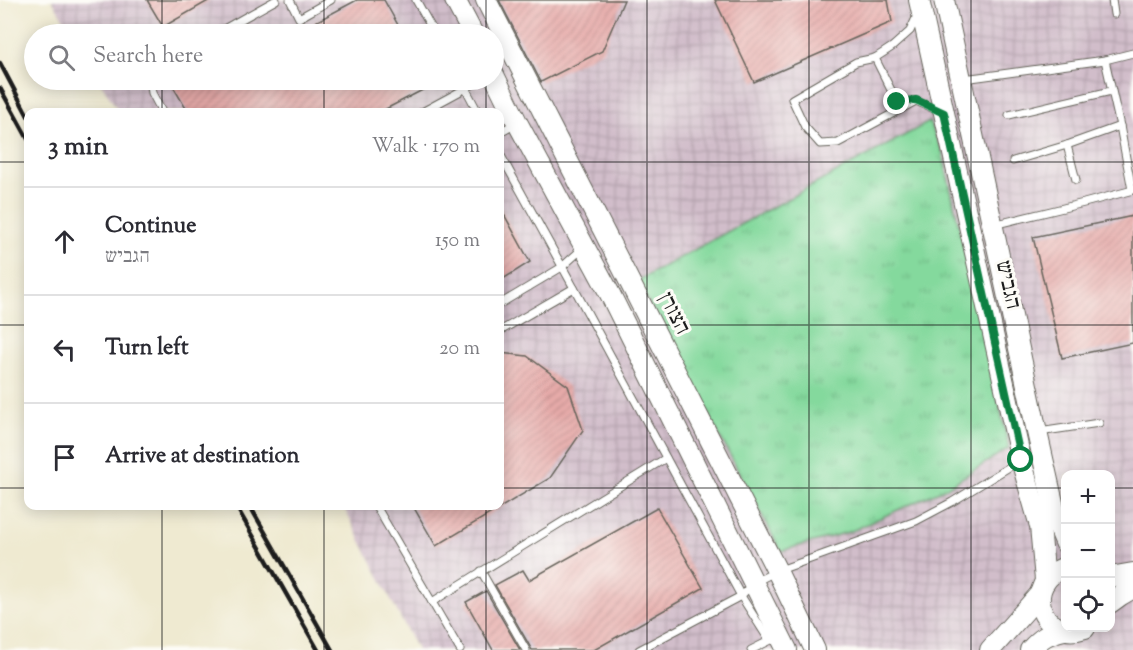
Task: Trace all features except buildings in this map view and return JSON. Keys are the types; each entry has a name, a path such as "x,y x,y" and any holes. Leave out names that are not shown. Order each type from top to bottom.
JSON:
{"street":[{"path":"456,0 468,24"},
{"name":"הצורן","path":"486,0 498,24"},
{"name":"הגביש","path":"944,0 1061,533"},
{"name":"הגביש","path":"920,4 1021,460 1040,526 1042,613 1061,629"},
{"name":"הצורן","path":"504,35 815,650"},
{"path":"501,90 610,294 747,590 779,642"},
{"path":"990,650 1051,573 1061,569"},
{"path":"1115,576 1133,573"},
{"path":"1115,599 1133,588"},
{"path":"1030,650 1040,639 1061,631"}],"lane":[{"path":"233,24 276,0"},
{"path":"290,0 299,18 332,0"},
{"path":"416,0 429,24"},
{"path":"1112,0 1114,14"},
{"path":"916,100 838,143 820,144 805,127 792,99 856,62 875,58 892,47 910,31 920,4"},
{"path":"961,80 1105,60 1133,53"},
{"path":"875,58 897,102 916,100 944,113"},
{"path":"992,225 1133,190 1105,60"},
{"path":"152,90 160,108"},
{"path":"429,108 461,90"},
{"path":"466,90 474,108"},
{"path":"1009,115 1111,91"},
{"path":"504,130 517,122"},
{"path":"1013,161 1120,126"},
{"path":"1067,145 1076,180"},
{"path":"504,160 666,458 747,590"},
{"path":"504,302 562,267 584,247"},
{"path":"504,329 574,288"},
{"path":"1037,432 1099,423"},
{"path":"432,602 666,458"},
{"path":"639,650 777,571 916,521 1021,460"},
{"path":"378,510 460,650"},
{"path":"481,571 526,650"},
{"path":"751,650 779,642"}],"shaded area":[{"path":"52,0 1133,0 1133,650 417,650 345,510 504,510 504,108 116,108 105,90 504,90 504,24 67,24"}],"green space":[{"path":"929,122 942,151 1009,448 946,488 852,531 781,551 637,281"}],"railway":[{"path":"0,63 24,108"},
{"path":"0,88 24,132"},
{"path":"238,510 318,650"},
{"path":"252,510 332,650"}],"route":[{"path":"897,102 916,100 944,113 1021,460"}]}
